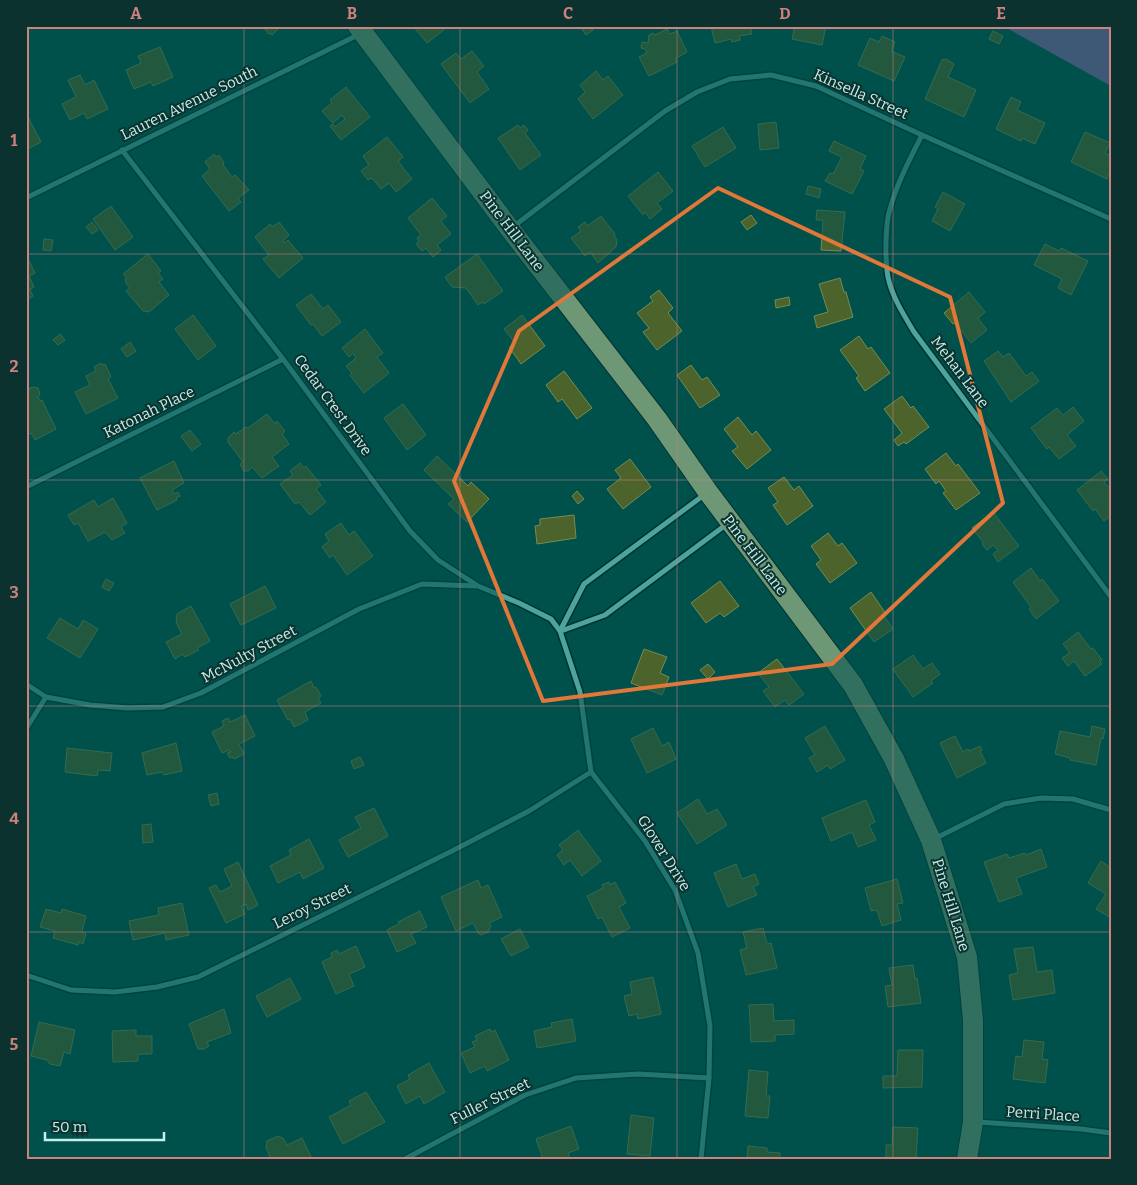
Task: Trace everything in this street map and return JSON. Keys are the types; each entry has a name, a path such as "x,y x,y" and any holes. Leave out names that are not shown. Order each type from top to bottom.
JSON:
{"street":[{"name":"Lauren Avenue South","path":"26,198 360,29"},
{"name":"Pine Hill Lane","path":"360,29 510,229 657,419 708,492 853,685 894,759 931,840 967,957 973,1020 972,1122 967,1159"},
{"name":"Kinsella Street","path":"510,229 665,111 697,92 730,79 770,75 816,86 1111,220"},
{"name":"Mehan Lane","path":"922,135 904,172 889,210 886,246 888,277 897,304 914,332 1111,597"},
{"name":"Cedar Crest Drive","path":"122,150 283,360 410,531 438,560 478,586 519,602 551,619 560,631"},
{"name":"Katonah Place","path":"26,487 283,360"},
{"path":"591,772 580,692 560,631 584,584 708,492"},
{"path":"560,631 605,616 731,521"},
{"name":"McNulty Street","path":"26,684 46,697 90,705 128,708 163,707 201,694 359,609 422,584 478,586"},
{"path":"26,729 46,697"},
{"name":"Leroy Street","path":"26,975 71,990 115,992 157,987 198,977 529,811 591,772"},
{"name":"Glover Drive","path":"591,772 645,841 676,890 698,954 710,1026 709,1078 701,1159"},
{"path":"931,840 1004,804 1041,798 1073,800 1111,810"},
{"name":"Fuller Street","path":"406,1159 525,1095 576,1078 638,1074 709,1078"},
{"name":"Perri Place","path":"972,1122 1081,1129 1111,1133"}],"highlighted area":[{"path":"718,188 950,297 1003,503 832,664 543,701 454,481 519,331"}],"shaded area":[{"path":"1003,26 1111,26 1111,86"}],"building":[{"path":"262,26 281,26 272,35"},
{"path":"413,26 445,26 446,28 427,43"},
{"path":"585,26 591,26 593,30 586,35 582,29"},
{"path":"711,26 750,26 752,34 739,36 740,40 732,42 731,39 715,43"},
{"path":"795,26 826,26 822,45 792,39"},
{"path":"667,29 670,34 677,31 687,52 675,59 677,62 649,76 639,57 647,53 645,49 641,48 642,42 648,43 649,35 653,33 655,35"},
{"path":"993,31 1003,36 999,44 989,39"},
{"path":"882,36 895,42 891,51 905,57 894,81 858,65 870,38 879,42"},
{"path":"160,47 173,77 153,86 151,82 134,89 126,70 141,63 138,56"},
{"path":"472,51 484,66 477,72 489,89 470,103 441,64 456,53 461,59"},
{"path":"946,59 954,64 948,77 976,90 964,117 925,99 942,60"},
{"path":"596,71 603,80 608,76 623,95 593,119 578,99 585,92 580,85"},
{"path":"80,75 85,85 94,80 108,109 87,119 84,113 70,120 62,104 76,97 68,80"},
{"path":"346,87 370,117 341,140 330,126 333,124 335,127 345,119 342,115 333,123 322,111 332,103 330,100"},
{"path":"1011,97 1021,102 1017,110 1045,123 1035,144 1022,138 1021,141 996,129"},
{"path":"26,113 41,142 26,150"},
{"path":"776,122 779,148 760,150 758,124"},
{"path":"518,125 520,128 524,125 528,130 525,133 541,155 520,170 498,138"},
{"path":"723,127 736,148 705,167 692,146"},
{"path":"1085,132 1110,143 1105,153 1111,156 1111,170 1107,179 1071,162"},
{"path":"387,137 403,157 398,161 412,179 396,192 389,183 381,189 372,178 368,180 361,171 369,165 363,156"},
{"path":"834,141 866,156 860,169 864,171 852,194 825,181 830,173 833,174 842,157 829,151"},
{"path":"214,154 216,157 219,155 224,163 223,165 232,177 235,175 249,190 238,198 241,202 229,211 202,176 210,169 205,162"},
{"path":"658,172 673,191 657,203 662,209 650,219 645,212 643,215 628,196"},
{"path":"808,186 821,189 819,198 806,194"},
{"path":"943,192 965,204 950,231 932,221 938,209 935,207"},
{"path":"432,198 447,216 441,221 451,234 437,245 441,250 433,257 426,248 422,251 416,244 419,242 417,238 421,235 408,218"},
{"path":"111,206 133,237 115,250 93,219"},
{"path":"817,210 845,212 841,251 821,250 823,220 816,220"},
{"path":"751,215 757,223 747,230 741,222"},
{"path":"601,216 615,234 617,240 616,247 598,263 590,252 585,256 571,238 581,231 578,227 585,222 587,226"},
{"path":"92,222 98,230 92,234 86,227"},
{"path":"279,222 289,235 283,241 285,243 288,240 303,258 279,278 263,259 269,255 255,237 270,224 272,227"},
{"path":"44,239 53,240 51,251 43,250"},
{"path":"1045,244 1059,251 1061,248 1088,261 1071,295 1058,288 1062,279 1034,265"},
{"path":"148,254 161,271 158,273 163,279 159,282 169,295 149,312 143,311 126,291 130,288 126,283 125,279 127,278 123,274"},
{"path":"477,254 503,291 484,304 482,302 478,305 466,288 452,287 445,277"},
{"path":"26,255 35,273 29,276 34,287 30,289 33,296 26,300"},
{"path":"840,278 853,317 817,328 814,316 828,312 819,284"},
{"path":"659,290 673,308 668,313 682,331 657,350 643,332 649,328 637,313 653,301 650,297"},
{"path":"969,292 985,312 978,318 987,330 971,343 944,313"},
{"path":"311,294 323,309 328,305 341,322 322,336 296,305"},
{"path":"789,297 790,305 776,308 775,300"},
{"path":"193,315 216,346 198,360 175,329"},
{"path":"522,315 545,346 521,364 509,347 515,343 504,329"},
{"path":"365,329 383,353 377,357 389,373 364,393 350,375 352,373 346,366 356,358 353,353 349,357 342,348"},
{"path":"60,334 65,340 58,345 53,340"},
{"path":"859,336 868,349 871,347 890,373 865,391 856,378 859,376 840,350"},
{"path":"130,342 136,351 127,357 121,349"},
{"path":"998,351 1003,357 1009,353 1026,376 1032,372 1039,381 1011,402 984,361"},
{"path":"101,363 102,365 105,364 111,377 108,379 118,398 86,414 75,392 90,385 86,376 96,371 94,367"},
{"path":"691,365 702,380 707,377 720,395 700,408 677,375"},
{"path":"564,371 592,408 577,419 562,399 558,402 546,385"},
{"path":"30,388 38,388 40,394 38,397 40,401 42,400 56,429 35,440 31,433 26,436 26,396 29,395"},
{"path":"902,396 911,408 913,406 929,427 906,444 904,442 898,446 894,440 902,433 884,409"},
{"path":"403,404 426,435 407,450 384,418"},
{"path":"1073,407 1084,421 1067,435 1076,446 1059,459 1049,447 1047,449 1031,428 1057,408 1063,415"},
{"path":"267,414 275,424 277,421 285,431 282,434 289,444 272,457 279,466 262,478 252,467 248,471 244,471 240,464 243,462 228,442 228,438 234,432 236,434 246,427 248,428"},
{"path":"738,417 752,435 756,431 771,450 747,469 732,451 738,447 724,429"},
{"path":"190,430 201,444 192,451 181,436"},
{"path":"946,453 956,466 958,464 980,493 956,510 943,493 946,491 939,481 936,484 925,469"},
{"path":"437,456 468,486 471,482 489,499 467,522 448,504 454,499 424,470"},
{"path":"630,459 651,487 623,509 607,489 621,478 615,470"},
{"path":"174,461 184,483 172,490 174,494 178,492 180,496 176,498 177,500 157,510 140,478"},
{"path":"300,463 304,468 306,466 321,485 316,489 326,502 310,515 299,502 295,504 280,484 293,475 290,471"},
{"path":"1101,471 1108,479 1104,482 1108,487 1111,485 1111,516 1104,521 1095,509 1093,511 1077,490"},
{"path":"784,477 794,490 799,486 813,506 787,525 773,505 778,502 768,488"},
{"path":"577,491 584,499 578,504 572,496"},
{"path":"113,498 127,523 121,527 125,533 112,540 105,532 88,541 78,523 74,525 68,515 94,500 98,507"},
{"path":"993,512 1019,546 998,562 993,554 998,550 993,545 987,550 972,528"},
{"path":"574,515 576,538 537,544 535,526 540,525 540,519"},
{"path":"341,523 349,535 354,531 373,556 347,575 333,555 330,558 322,547 329,541 325,534"},
{"path":"828,533 838,546 842,543 857,563 830,583 816,564 821,560 811,546"},
{"path":"1031,568 1040,581 1042,579 1059,601 1036,619 1029,609 1031,607 1013,582"},
{"path":"106,579 114,583 109,591 102,587"},
{"path":"720,581 739,606 724,617 720,613 706,623 691,603"},
{"path":"265,586 276,608 241,625 230,604"},
{"path":"871,592 886,614 884,616 893,629 874,642 850,608"},
{"path":"191,606 210,641 197,648 199,650 185,657 183,654 175,659 166,642 182,634 176,622 177,614"},
{"path":"60,618 78,629 83,620 98,629 80,658 47,638"},
{"path":"1078,632 1102,660 1100,662 1102,664 1085,676 1074,661 1068,666 1062,658 1070,653 1063,644"},
{"path":"644,649 667,657 660,673 669,677 662,695 631,683"},
{"path":"913,655 923,669 932,663 940,674 931,681 933,683 913,697 893,669"},
{"path":"777,659 804,694 789,705 785,700 775,707 763,691 769,687 758,673"},
{"path":"708,664 715,672 708,679 700,670"},
{"path":"311,681 321,696 318,698 321,703 305,712 308,720 294,727 277,700"},
{"path":"245,715 255,736 239,744 244,754 234,759 230,758 227,753 231,752 229,750 222,753 212,732 224,726 222,721 228,718 230,722"},
{"path":"825,726 845,760 830,769 828,765 817,772 809,758 815,755 805,738"},
{"path":"1092,726 1105,729 1103,739 1101,738 1096,765 1070,760 1070,758 1055,754 1060,731 1090,737"},
{"path":"653,728 662,746 669,742 676,759 647,773 631,739"},
{"path":"955,736 963,752 980,746 982,750 980,751 986,763 957,778 940,743"},
{"path":"176,743 182,771 164,775 162,772 147,775 142,753"},
{"path":"67,748 112,753 110,771 98,770 97,776 65,772"},
{"path":"360,757 364,765 354,769 351,761"},
{"path":"217,793 219,804 211,806 208,795"},
{"path":"698,799 707,814 717,809 727,825 697,844 677,813"},
{"path":"866,800 875,822 869,825 876,840 858,847 852,832 831,841 822,818"},
{"path":"374,808 388,836 348,857 339,840 361,828 355,817"},
{"path":"151,824 153,842 143,843 142,825"},
{"path":"578,830 601,861 582,876 570,860 564,865 557,855 563,850 559,845"},
{"path":"309,839 324,868 303,879 300,872 278,883 270,866 291,855 289,850"},
{"path":"1041,849 1047,867 1016,878 1022,894 999,902 984,862 1007,854 1009,858 1025,853 1026,855"},
{"path":"1101,861 1111,868 1111,918 1096,909 1106,894 1088,883"},
{"path":"238,862 258,905 248,910 246,904 241,906 245,914 226,923 209,888 216,885 220,892 232,886 224,869"},
{"path":"736,864 742,879 755,874 759,884 753,887 757,895 728,907 714,873"},
{"path":"897,879 903,903 897,904 901,920 882,926 877,910 871,911 865,888"},
{"path":"478,880 481,888 488,885 502,917 489,923 491,926 488,932 481,935 473,923 456,931 441,897"},
{"path":"609,882 610,885 615,882 626,903 619,907 630,928 612,937 602,917 598,919 587,896 603,888 602,885"},
{"path":"182,903 189,935 166,940 165,933 133,940 129,921 159,915 158,908"},
{"path":"46,909 61,913 62,909 86,916 82,931 86,934 83,944 79,942 78,945 53,938 55,931 40,927"},
{"path":"420,911 427,927 411,934 416,943 397,952 387,930"},
{"path":"763,928 767,944 771,943 777,968 746,975 740,950 747,948 743,932"},
{"path":"520,929 529,947 511,956 501,939"},
{"path":"356,946 365,967 349,974 354,986 336,994 322,962 332,957 331,953 337,950 339,954"},
{"path":"1033,947 1037,972 1052,970 1055,993 1013,1000 1009,975 1018,973 1014,949"},
{"path":"913,965 921,1003 888,1007 885,986 892,985 889,968"},
{"path":"653,977 661,1014 638,1019 637,1014 629,1016 624,996 632,994 630,982"},
{"path":"290,978 301,999 267,1017 256,996"},
{"path":"773,1004 774,1021 794,1020 794,1034 775,1035 775,1041 751,1042 749,1005"},
{"path":"224,1009 231,1033 207,1042 209,1046 204,1049 198,1049 189,1024"},
{"path":"572,1019 576,1041 537,1048 534,1031 552,1027 551,1023"},
{"path":"39,1022 75,1030 70,1054 64,1052 60,1066 31,1056"},
{"path":"490,1029 491,1032 495,1030 509,1060 487,1071 485,1066 470,1073 461,1053 475,1047 472,1042 477,1040 475,1036"},
{"path":"136,1030 136,1036 152,1036 152,1054 138,1054 138,1061 113,1062 112,1031"},
{"path":"1024,1040 1044,1042 1042,1059 1048,1060 1045,1083 1013,1079 1016,1056 1022,1057"},
{"path":"898,1050 923,1050 922,1087 883,1088 883,1076 897,1076"},
{"path":"429,1063 445,1092 424,1104 420,1096 406,1104 397,1086 410,1079 408,1075"},
{"path":"749,1070 768,1072 766,1096 770,1096 768,1118 745,1116"},
{"path":"366,1092 385,1122 343,1144 329,1117 351,1105 349,1101"},
{"path":"631,1115 654,1118 650,1156 627,1154"},
{"path":"571,1126 579,1149 568,1153 570,1159 543,1159 536,1139"},
{"path":"893,1127 918,1128 916,1159 886,1159 886,1145 892,1145"},
{"path":"278,1136 283,1138 287,1145 302,1138 312,1159 271,1159 266,1148 267,1141"},
{"path":"748,1146 767,1148 767,1152 780,1153 780,1159 747,1159"}]}
